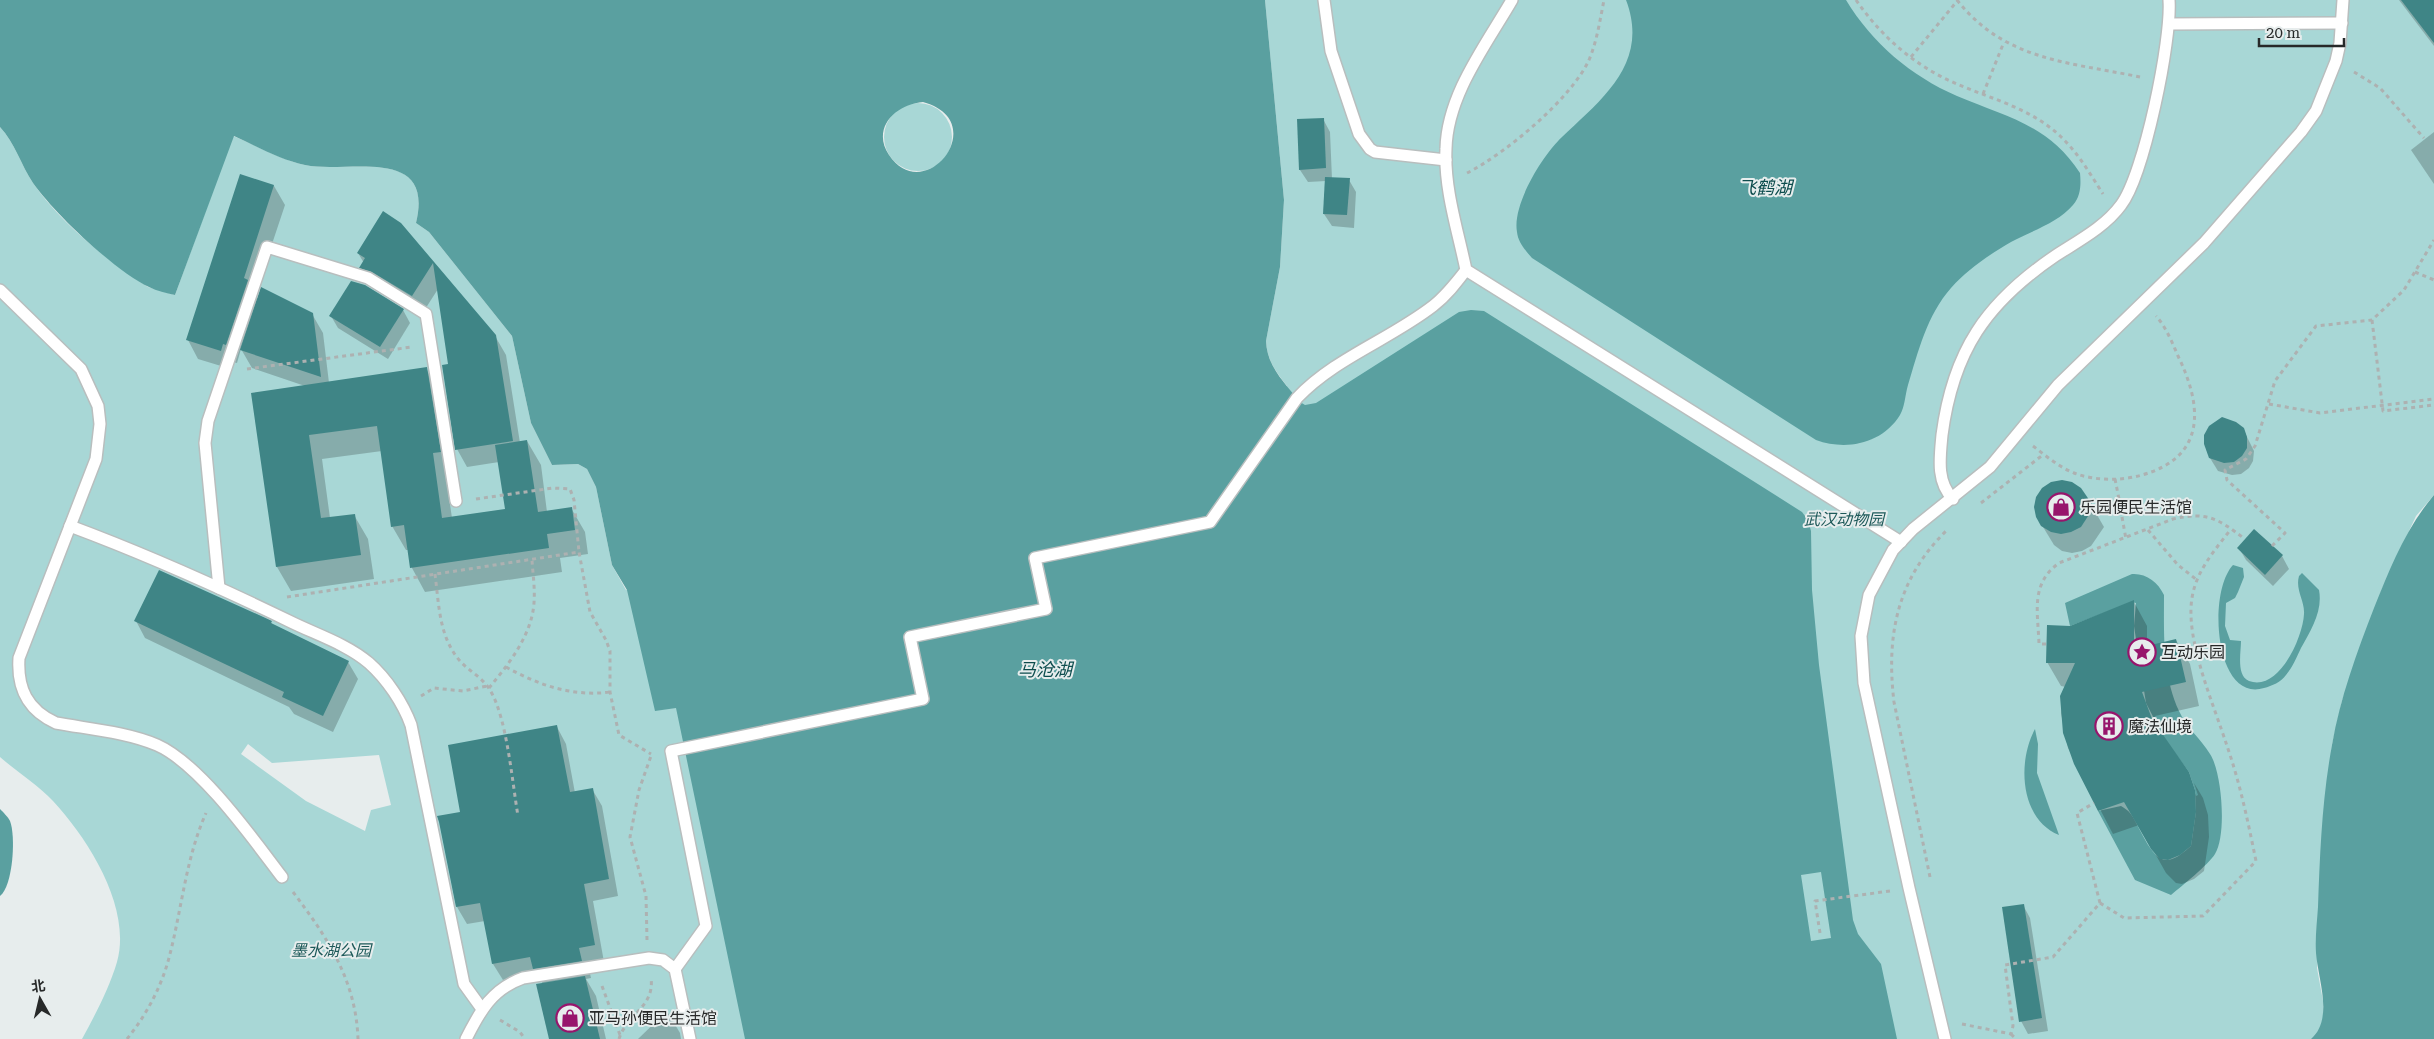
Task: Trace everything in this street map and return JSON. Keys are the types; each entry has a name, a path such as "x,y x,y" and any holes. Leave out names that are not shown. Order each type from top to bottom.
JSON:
{"lane":[{"path":"1324,0 1331,51 1359,134 1364,142 1375,152 1446,160"},
{"path":"1512,0 1480,55 1456,102 1447,132 1446,160 1448,182 1466,270 1901,542"},
{"path":"1953,499 1946,492 1941,480 1942,440 1952,386 1964,352 1986,316 2015,286 2090,233 2115,212 2128,194 2135,176 2159,80 2170,24 2169,0"},
{"path":"1943,1033 1867,697 1860,649 1862,620 1869,595 1886,560 1901,542 1990,467 2063,380 2204,243 2301,132 2316,110 2336,61 2342,23 2343,0"},
{"path":"2170,24 2342,23"},
{"path":"219,588 205,443 208,422 267,247 368,278 426,314 456,501"},
{"path":"675,969 706,926 671,751 923,699 910,637 1046,609 1035,558 1210,522 1297,398 1314,380 1433,306 1466,270"},
{"path":"0,290 80,369 98,406 100,424 96,459 19,658 18,673 24,696 44,718 56,723 120,734 158,746 174,756 239,820 282,877"},
{"path":"70,526 163,561 252,603 355,653 380,674 403,708 411,726 464,984 482,1009"},
{"path":"466,1039 482,1009 496,993 512,982 523,978 649,958 663,960 675,969 690,1039"}],"path":[{"path":"1448,182 1485,164 1507,148 1579,79 1592,52 1604,0"},
{"path":"1856,0 1879,30 1911,57 1944,78 2009,105 2048,126 2078,155 2115,212"},
{"path":"1911,57 1958,0 1972,18 2004,42 2034,54 2159,80"},
{"path":"1983,94 2004,42"},
{"path":"2336,61 2380,88 2424,138"},
{"path":"2272,546 2285,533 2227,480 2224,472 2229,467 2246,458 2255,446 2275,381 2316,326 2372,320 2404,290 2434,240"},
{"path":"2415,272 2434,280"},
{"path":"2019,434 2044,454 2074,473 2088,477 2115,479 2147,473 2171,463 2184,452 2193,428 2192,397 2185,370 2158,318 2143,301"},
{"path":"2372,320 2383,411 2434,405"},
{"path":"228,361 251,370 431,344"},
{"path":"2269,404 2320,413 2434,399"},
{"path":"1973,509 2044,454"},
{"path":"2115,479 2120,504"},
{"path":"456,501 566,487 572,492 579,552 590,612 610,651 610,692 620,736 651,754 671,751"},
{"path":"2046,644 2039,644 2037,603 2043,577 2059,563 2173,519 2192,515 2214,518 2245,539"},
{"path":"2122,517 2126,538"},
{"path":"1930,878 1894,702 1890,673 1891,648 1895,620 1916,568 1950,527"},
{"path":"2094,803 2077,813 2100,903 2124,918 2203,916 2256,861 2244,799 2193,634 2192,599 2197,580 2206,561 2231,528"},
{"path":"2148,530 2178,565 2197,580"},
{"path":"252,603 579,552"},
{"path":"403,708 434,688 463,691 488,687 506,666 526,633 533,610 532,560"},
{"path":"436,574 442,623 447,642 466,668 488,687 503,730 518,816"},
{"path":"506,666 536,683 554,688 586,694 610,692"},
{"path":"619,1037 649,998 652,986 646,896 630,837 639,790 651,754"},
{"path":"127,1039 153,1001 170,956 188,865 201,825 216,796"},
{"path":"282,877 326,937 338,960 352,1000 358,1039"},
{"path":"1820,932 1815,901 1909,888"},
{"path":"2011,1034 2013,1026 2005,965 2053,957 2100,903"},
{"path":"595,966 619,1037"},
{"path":"482,1009 520,1032 525,1039"},
{"path":"1943,1033 1969,1024 2011,1034 2016,1039"}],"green space":[{"name":"武汉动物园","path":"1265,0 2434,0 2434,495 2416,516 2382,589 2342,701 2332,745 2317,968 2323,1001 2323,1022 2319,1032 2311,1039 82,1039 106,992 117,962 120,941 113,898 93,855 67,817 47,795 0,757 0,127 10,140 33,183 68,224 110,260 148,287 175,295 233,136 278,156 305,165 323,167 364,166 401,172 413,182 418,198 416,223 429,232 512,336 531,423 552,465 578,464 587,469 596,487 612,565 626,590 1287,386 1270,360 1266,341 1280,267 1284,200","holes":["248,744 272,763 379,755 391,805 371,810 365,831 306,801 241,754"]},
{"path":"911,103 925,103 937,108 947,118 952,130 952,144 947,156 937,166 925,171 911,171 899,166 889,156 884,144 884,130 889,118 899,108"}],"water":[{"name":"马沧湖","path":"0,0 1265,0 1284,200 1280,267 1266,341 1273,367 1300,402 1305,405 1316,403 1459,312 1471,310 1484,311 1802,512 1808,520 1811,531 1812,590 1819,665 1853,920 1858,934 1881,964 1897,1039 745,1039 676,708 655,711 627,590 612,565 596,487 587,469 578,464 552,465 531,423 512,336 429,232 416,223 418,198 413,182 400,172 383,168 364,166 323,167 296,163 234,136 175,295 155,290 135,279 86,241 33,183 10,140 0,127","holes":["923,102 943,112 952,126 952,141 946,156 934,167 919,172 904,169 889,155 884,145 883,136 889,119 896,113 904,107","1821,872 1831,938 1811,941 1801,875"]},
{"name":"飞鹤湖","path":"1626,0 1846,0 1856,16 1894,57 1940,88 2025,124 2040,133 2068,156 2080,173 2079,194 2076,201 2067,211 2052,222 2011,242 1987,257 1951,288 1936,310 1924,334 1900,415 1884,433 1873,439 1851,445 1839,445 1816,440 1532,258 1520,243 1517,232 1519,208 1538,168 1554,145 1606,94 1618,78 1627,61 1632,43 1632,22"},
{"path":"2434,495 2434,1039 2311,1039 2318,1031 2322,1021 2323,1010 2316,953 2316,936 2324,806 2335,727 2355,658 2386,578 2415,521"},
{"path":"2233,565 2243,568 2244,577 2235,598 2226,603 2225,626 2230,640 2241,641 2242,674 2249,681 2260,682 2270,678 2279,671 2294,648 2303,624 2304,614 2298,586 2299,576 2302,573 2319,590 2318,613 2293,665 2282,680 2264,688 2248,688 2235,679 2226,663 2220,643 2218,620 2220,598 2225,579"},
{"path":"2132,574 2142,575 2151,579 2164,595 2165,654 2169,683 2182,717 2210,754 2214,763 2218,775 2222,804 2221,833 2215,854 2212,859 2171,895 2135,880 2098,811 2121,806 2127,810 2134,818 2151,849 2162,859 2175,858 2191,846 2196,812 2195,790 2189,772 2164,738 2146,703 2134,626 2136,603 2132,602 2070,626 2065,603"},
{"path":"2035,729 2038,744 2037,773 2059,835 2046,827 2036,816 2026,788 2024,773 2026,757 2029,742"},
{"path":"0,809 10,821 13,849 8,882 0,896"}],"building":[{"path":"2401,0 2434,0 2434,43"},
{"path":"1324,118 1326,168 1299,170 1297,119"},
{"path":"240,174 274,185 244,278 248,280 226,345 223,344 221,351 186,340"},
{"path":"1325,177 1350,178 1347,215 1323,214"},
{"path":"383,211 401,223 496,335 513,441 455,450 442,365 448,364 433,263 412,296 372,272 359,268 365,258 357,253"},
{"path":"351,281 365,285 404,309 380,347 329,316"},
{"path":"261,287 313,313 321,377 240,350"},
{"path":"427,367 441,452 433,453 442,518 505,509 495,445 527,440 538,512 572,507 575,530 547,534 549,548 410,568 404,525 391,527 377,426 309,435 321,518 355,514 361,555 276,567 251,393"},
{"path":"2222,417 2236,422 2244,428 2247,437 2247,448 2242,456 2234,462 2224,463 2209,458 2204,444 2204,435 2209,426"},
{"name":"乐园便民生活馆","path":"2062,480 2072,482 2081,488 2094,507 2081,527 2061,534 2051,532 2041,526 2036,517 2034,507 2036,497 2042,488 2051,482"},
{"path":"2254,529 2283,555 2265,575 2237,548"},
{"path":"159,570 272,621 271,623 349,661 323,716 282,697 284,692 134,621"},
{"name":"魔法仙境","path":"2134,600 2134,649 2176,639 2186,682 2142,692 2152,719 2189,772 2195,790 2196,812 2191,846 2180,855 2168,860 2160,859 2151,849 2124,802 2098,811 2074,764 2063,733 2060,696 2075,663 2046,663 2047,625 2070,626"},
{"path":"557,725 570,792 593,788 609,879 584,884 595,945 579,948 582,961 533,969 530,957 492,964 480,903 456,907 437,816 460,812 448,745"},
{"path":"2024,904 2042,1018 2019,1022 2002,907"},
{"name":"亚马孙便民生活馆","path":"585,976 600,1039 549,1039 536,984"}],"place":[{"name":"乐园便民生活馆","path":"2061,507"},
{"name":"互动乐园","path":"2142,652"},
{"name":"魔法仙境","path":"2109,726"},
{"name":"亚马孙便民生活馆","path":"570,1018"}],"park label":[{"name":"墨水湖公园","path":"331,950"}]}
